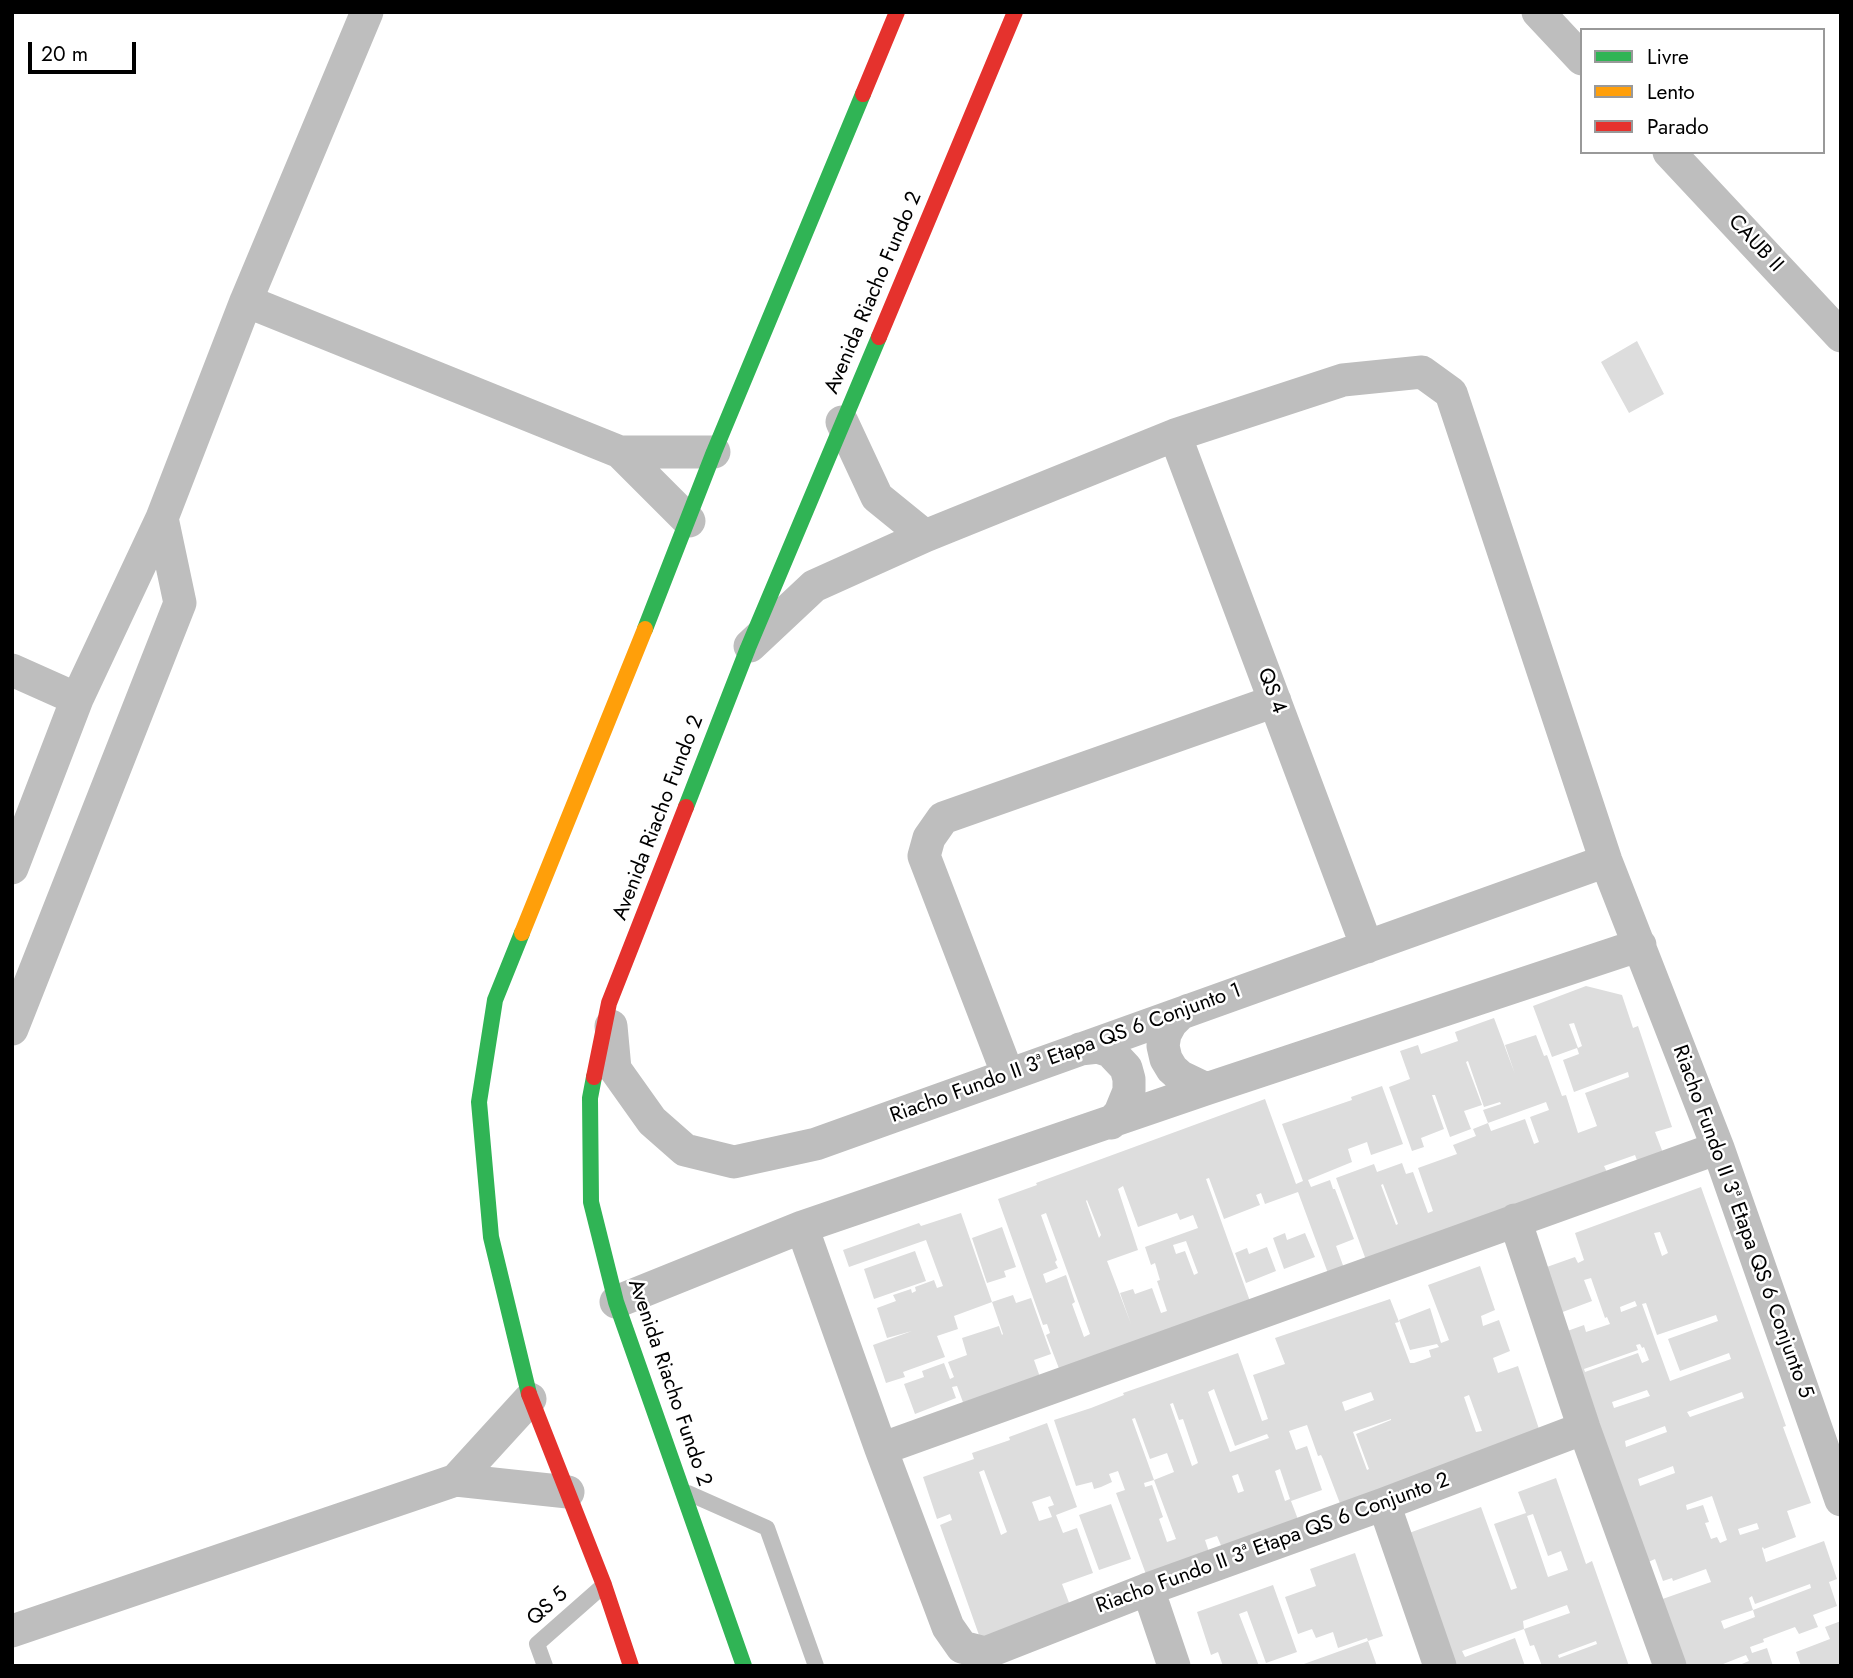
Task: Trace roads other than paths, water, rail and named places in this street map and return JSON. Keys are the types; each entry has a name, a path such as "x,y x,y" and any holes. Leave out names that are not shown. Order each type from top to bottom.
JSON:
{"main road":[{"path":"631,1666 604,1585 530,1399 489,1224 479,1102 495,1000 689,521 714,452 897,12"},
{"name":"Avenida Riacho Fundo 2","path":"744,1666 616,1302 591,1202 590,1098 609,1003 748,648 1015,12"}],"street":[{"path":"12,868 77,699 162,518 246,301 367,12"},
{"path":"1538,12 1580,57"},
{"name":"CAUB II","path":"1671,154 1841,336"},
{"path":"246,301 620,452 714,452"},
{"name":"Riacho Fundo II 3ª Etapa QS 6 Conjunto 5","path":"748,648 814,586 925,536 1175,435 1343,380 1422,372 1451,393 1606,862 1718,1148 1841,1500"},
{"path":"842,422 877,497 925,536"},
{"name":"QS 4","path":"1175,435 1367,947"},
{"path":"620,452 689,521"},
{"path":"12,1029 180,603 162,518"},
{"path":"12,670 77,699"},
{"path":"1008,1075 924,856 929,838 943,818 1275,701"},
{"name":"Riacho Fundo II 3ª Etapa QS 6 Conjunto 1","path":"609,1003 615,1069 652,1121 685,1150 734,1162 816,1144 1606,862"},
{"path":"616,1302 802,1227 1640,945"},
{"path":"1191,1009 1180,1014 1171,1023 1163,1046 1171,1069 1206,1089"},
{"path":"1075,1051 1087,1046 1098,1046 1110,1051 1126,1068 1129,1091 1120,1113 1111,1123"},
{"path":"802,1227 881,1449 1718,1148"},
{"path":"1515,1220 1584,1428 1670,1666"},
{"path":"456,1480 530,1399"},
{"name":"Riacho Fundo II 3ª Etapa QS 6 Conjunto 2","path":"881,1449 948,1627 962,1647 985,1653 1148,1589 1584,1428"},
{"path":"12,1631 456,1480 568,1492"},
{"path":"1384,1504 1440,1666"},
{"path":"1148,1589 1174,1666"}],"lane":[{"path":"684,1491 767,1528 816,1666"},
{"name":"QS 5","path":"545,1666 537,1644 604,1585"}]}
